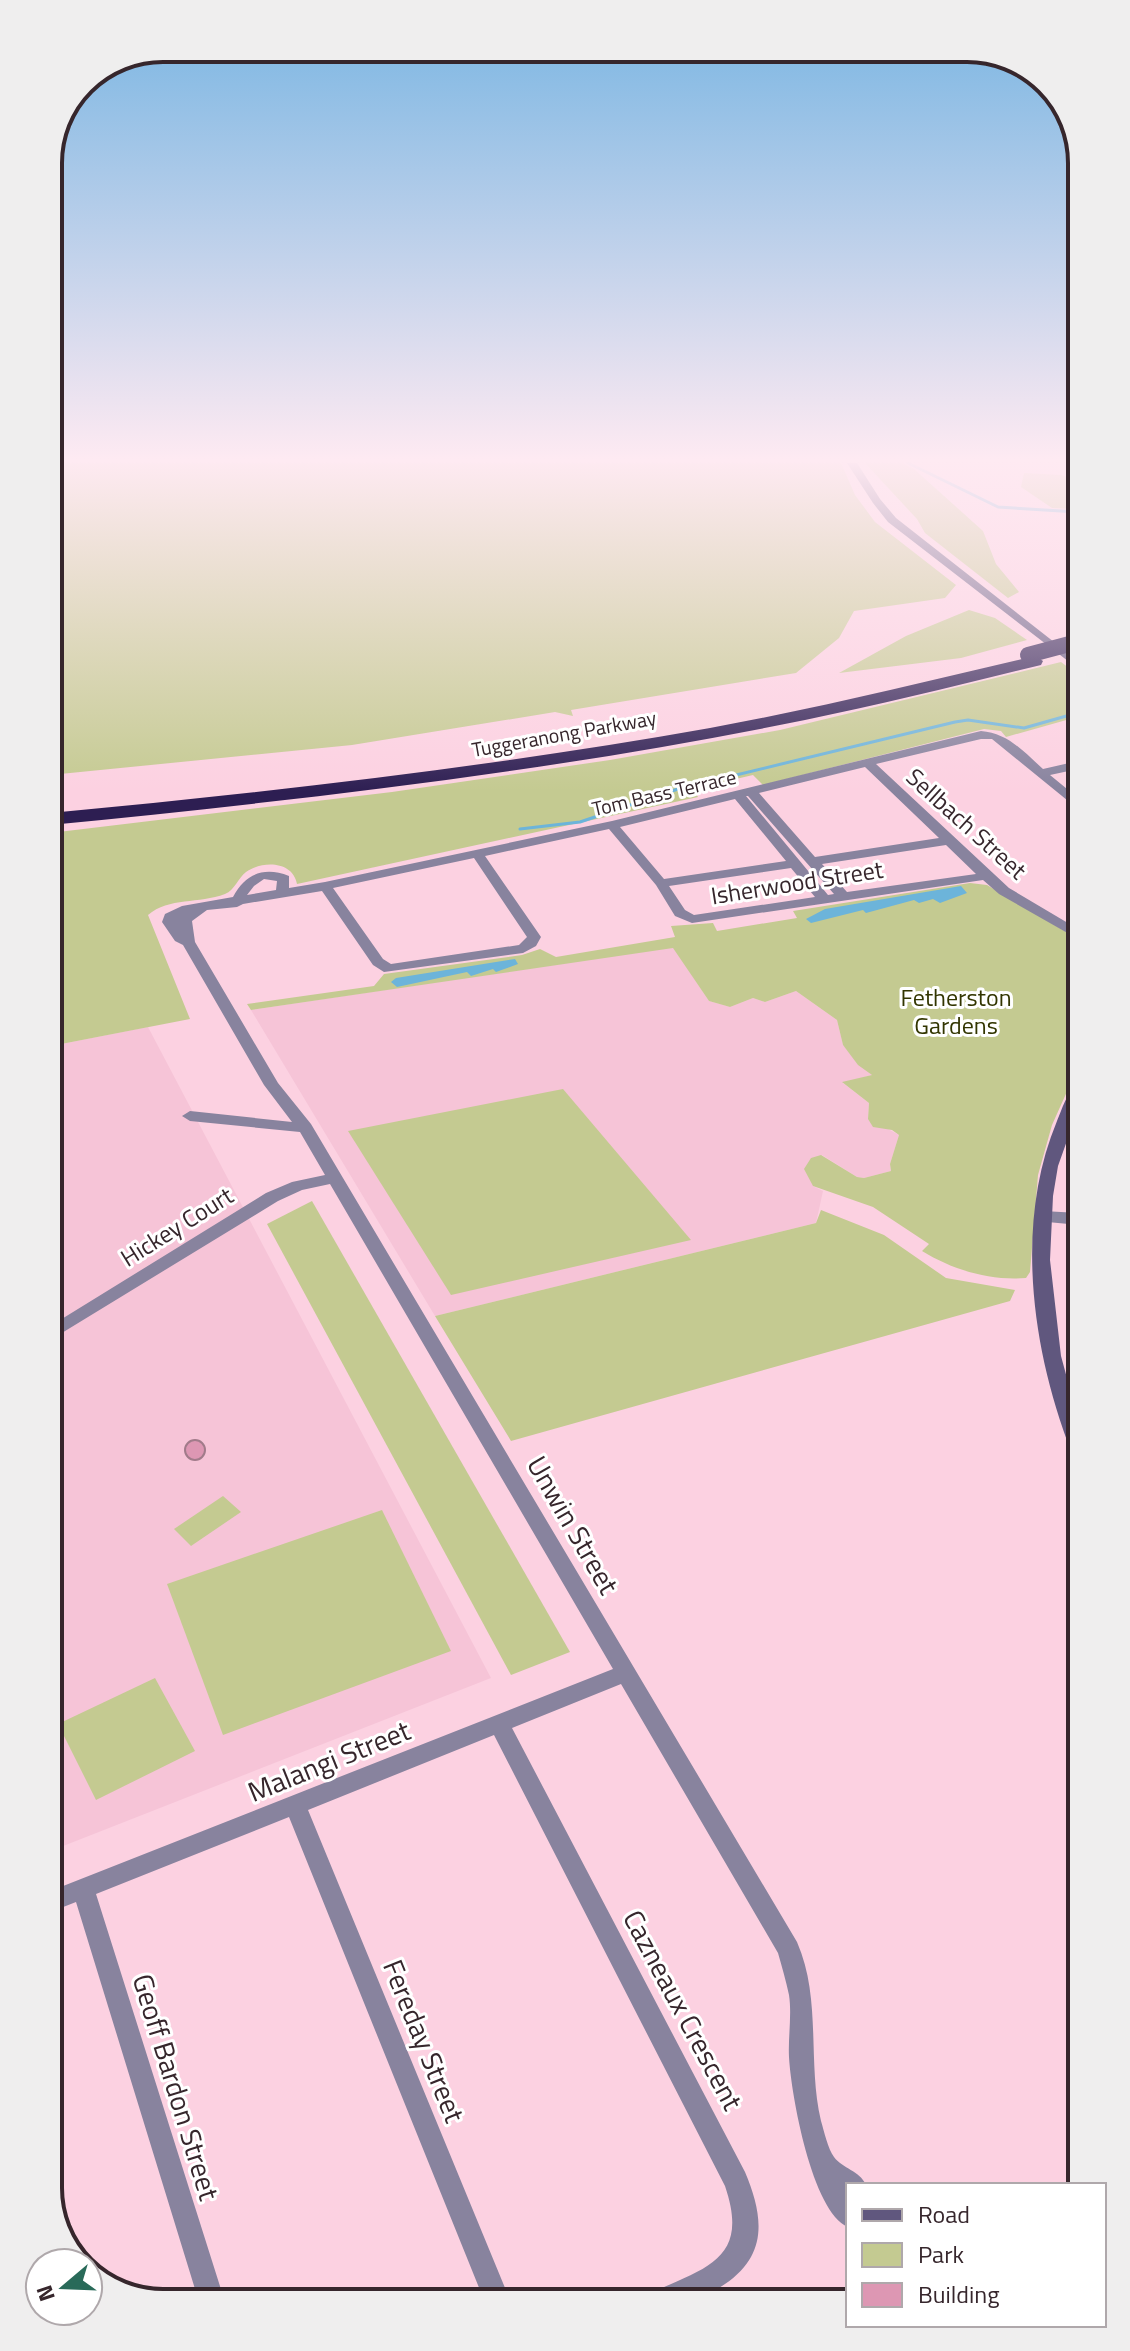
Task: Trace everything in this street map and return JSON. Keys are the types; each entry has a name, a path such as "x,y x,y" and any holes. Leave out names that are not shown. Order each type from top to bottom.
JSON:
{"highway":[{"name":"Tuggeranong Parkway","path":"62,818 227,802 482,771 806,714 1032,658 1068,645"},
{"name":"Tuggeranong Parkway","path":"62,811 472,764 751,718 1068,651"}],"main road":[{"path":"959,573 1068,658"},
{"path":"1068,1115 1058,1138 1043,1217 1043,1290 1056,1374 1068,1412"}],"street":[{"name":"Tom Bass Terrace","path":"201,909 478,855 745,795 984,735 1001,739 1045,777"},
{"name":"Sellbach Street","path":"869,764 1004,891 1068,929"},
{"path":"1045,777 1068,769"},
{"path":"1045,777 1068,775"},
{"path":"1045,777 1068,797"},
{"path":"745,795 845,898"},
{"path":"745,795 826,901"},
{"name":"Isherwood Street","path":"612,825 661,883 680,913 692,919 986,876"},
{"path":"812,861 948,841"},
{"path":"325,886 378,962 389,969 523,949 534,937 478,855"},
{"path":"661,883 796,863"},
{"path":"237,903 248,882 259,875 281,877 285,882 282,894"},
{"name":"Unwin Street","path":"201,909 185,919 188,942 272,1085 305,1128 335,1178 789,1950 801,1998 801,2058 809,2121 836,2199 846,2212"},
{"path":"190,1116 305,1128"},
{"name":"Hickey Court","path":"62,1327 272,1197 298,1186 335,1178"},
{"path":"1043,1217 1068,1218"},
{"name":"Malangi Street","path":"62,1897 626,1673"},
{"name":"Cazneaux Crescent","path":"499,1724 736,2181 747,2224 739,2253 712,2280 690,2289"},
{"name":"Fereday Street","path":"295,1805 493,2289"},
{"name":"Geoff Bardon Street","path":"83,1889 208,2289"},
{"path":"827,2167 850,2183"}],"shaded area":[{"path":"673,947 709,1001 730,1007 753,998 765,1002 796,991 837,1020 843,1045 872,1075 843,1083 869,1103 868,1118 899,1135 890,1164 891,1171 857,1177 822,1155 813,1186 823,1191 816,1223 435,1316 251,1010"},
{"path":"148,1027 491,1678 62,1846 62,1044"}],"green space":[{"path":"62,573 940,573 956,585 945,598 854,611 839,638 796,673 571,710 573,716 555,712 352,745 62,774"},
{"path":"976,573 1003,573 1019,592 1008,598"},
{"path":"969,610 995,618 1027,640 961,658 839,673 906,636"},
{"path":"1061,662 1068,667 1068,720 1006,737 1001,731 984,729 763,785 753,775 693,789 698,797 297,884 294,876 284,867 269,864 253,868 225,894 175,903 148,915 190,1019 62,1044 62,832 392,792 610,760 780,730"},
{"name":"Fetherston Gardens","path":"970,883 987,885 1068,933 1068,1089 1052,1125 1038,1175 1030,1272 1026,1278 985,1276 946,1264 922,1251 929,1244 873,1207 813,1186 804,1169 811,1158 821,1155 857,1177 891,1171 890,1164 899,1135 892,1130 873,1127 868,1119 869,1103 842,1082 872,1075 858,1065 843,1045 837,1020 796,991 765,1002 753,998 730,1007 709,1001 673,948 251,1010 247,1004 374,986 384,974 522,955 540,949 556,957 675,937 671,926 713,923 717,931 797,918 793,911"},
{"path":"563,1089 691,1240 451,1295 348,1131"},
{"path":"312,1201 570,1652 511,1675 267,1224"},
{"path":"821,1210 884,1235 946,1278 1015,1290 1010,1301 511,1441 435,1316 816,1223"},
{"path":"223,1496 241,1512 191,1546 174,1529"},
{"path":"382,1510 451,1651 223,1735 167,1584"},
{"path":"155,1678 195,1751 96,1800 62,1732 62,1722"}],"water":[{"path":"961,886 967,893 940,903 933,899 919,903 914,900 811,923 806,919 825,909"},
{"path":"515,959 518,964 496,972 493,969 471,976 467,972 397,987 391,982 396,978"}],"building":[{"path":"195,1440 202,1443 205,1450 202,1457 195,1460 188,1457 185,1450 188,1443"}],"waterway":[{"path":"520,829 580,822 678,789 955,722 968,720 1024,728 1068,716"}]}
